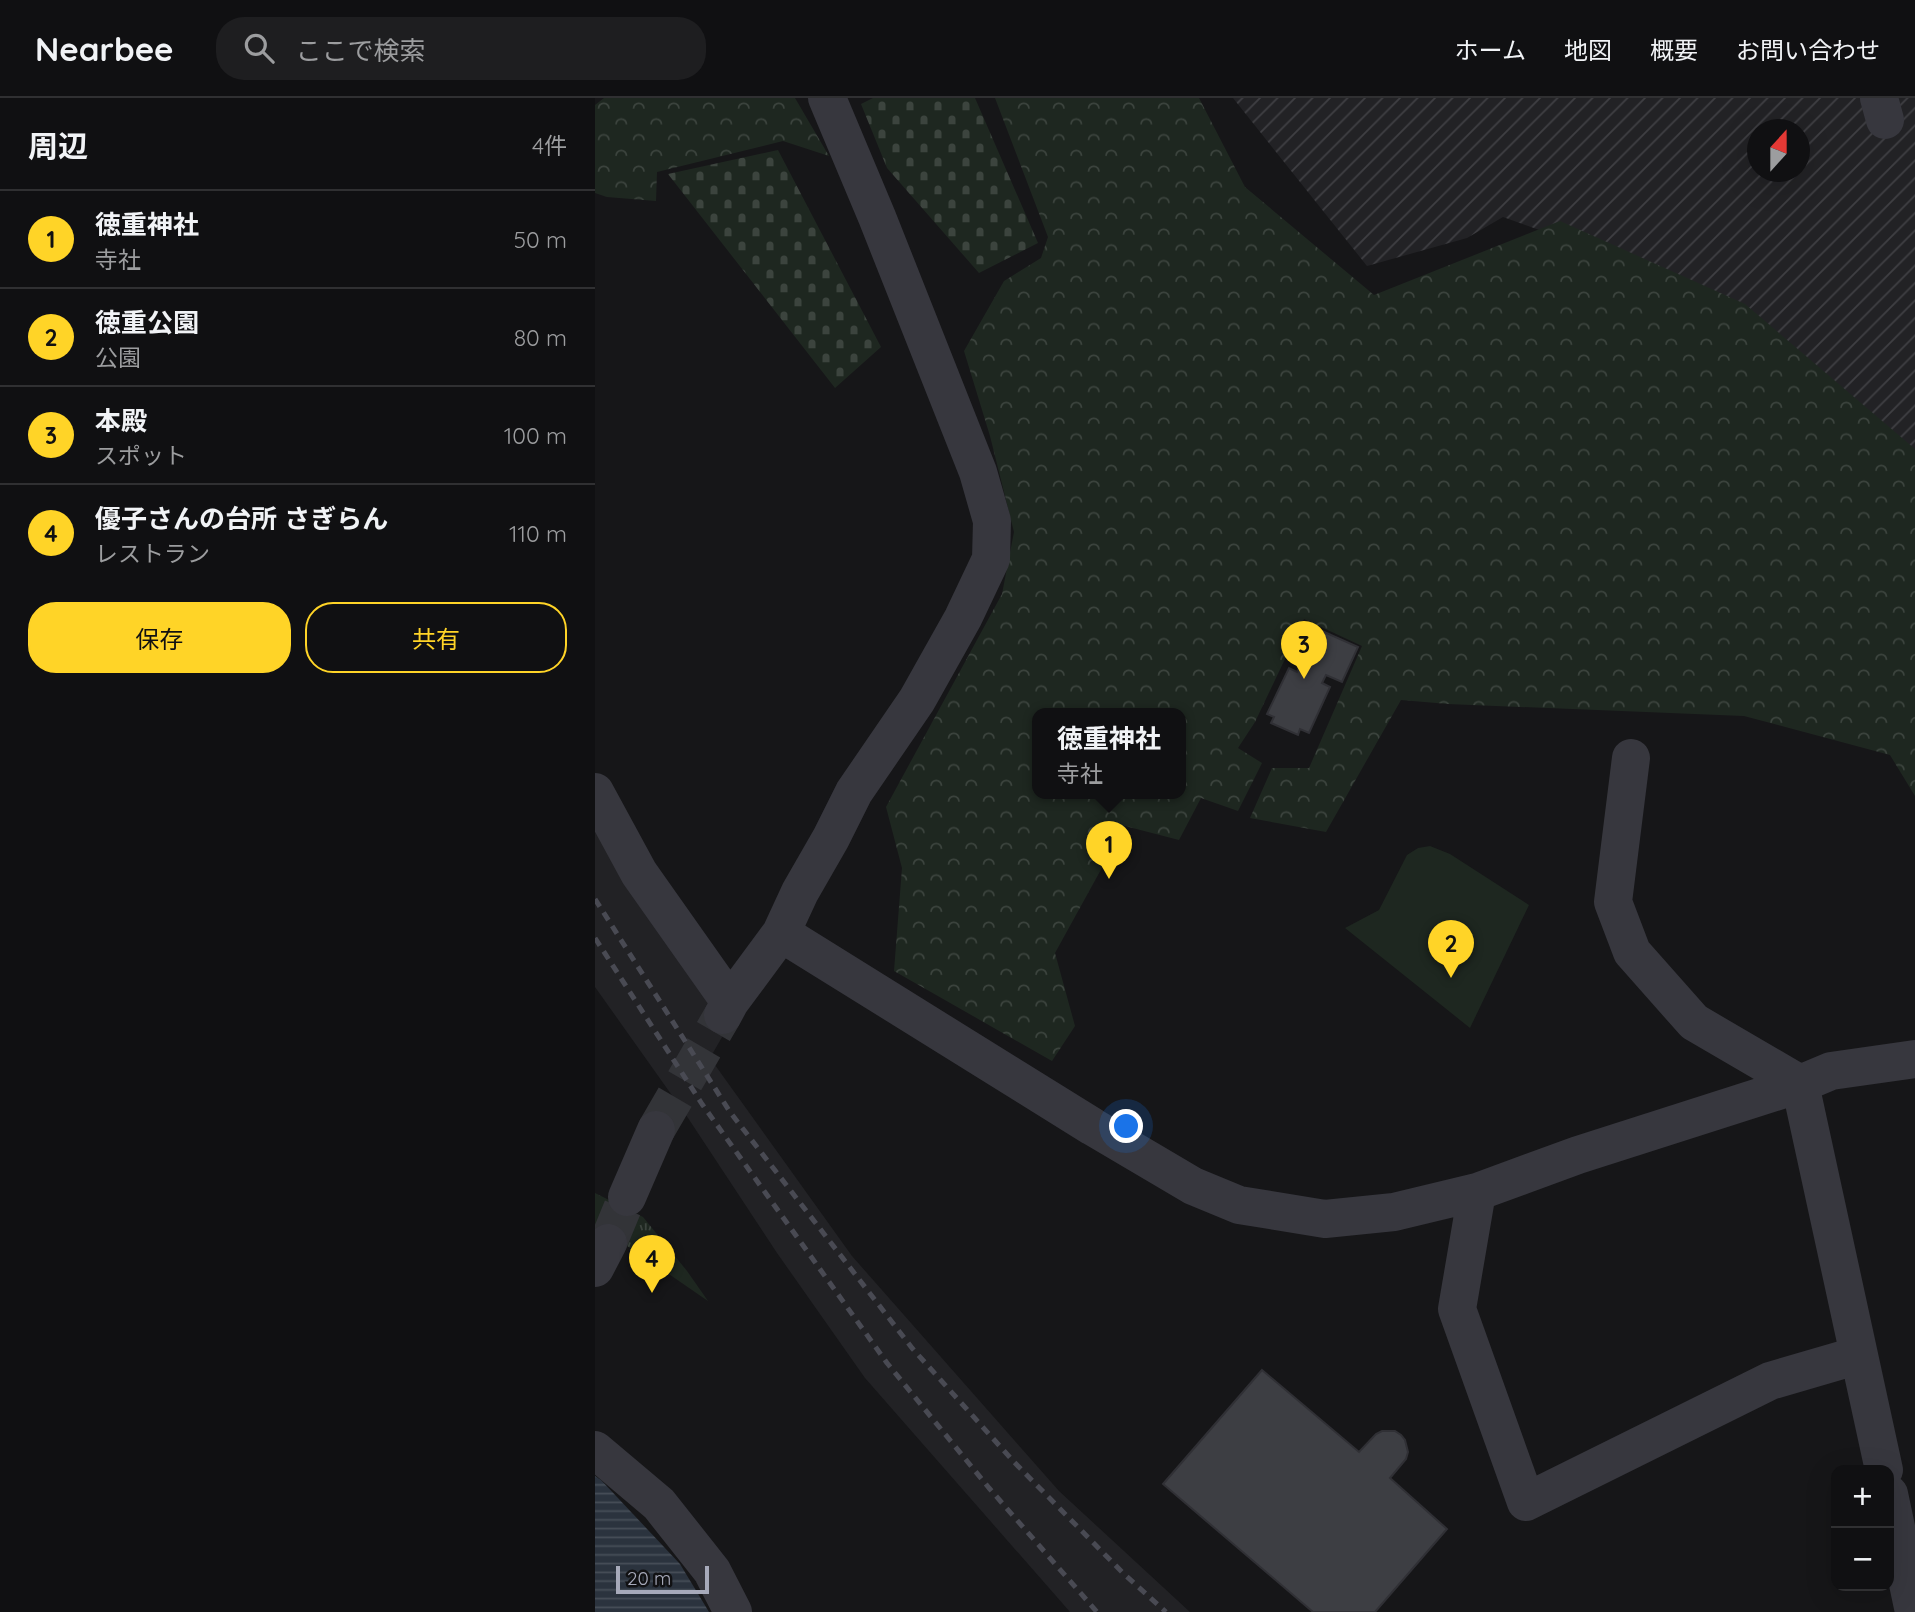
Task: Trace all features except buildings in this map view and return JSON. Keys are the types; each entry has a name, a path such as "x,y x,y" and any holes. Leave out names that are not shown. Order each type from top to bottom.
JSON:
{"street":[{"path":"595,792 639,873 727,1008 781,933 854,792 917,700 963,618 991,559 992,522 978,472 827,98"},
{"path":"1631,758 1613,902 1632,952 1695,1022 1800,1084 1883,1465"},
{"path":"781,933 1104,1134 1193,1186 1240,1205 1325,1219 1394,1212 1477,1192 1579,1155 1800,1084 1831,1071 1915,1059"},
{"path":"627,1197 656,1130"},
{"path":"1477,1192 1457,1309 1527,1502 1770,1381 1859,1355"},
{"path":"595,1450 659,1504 712,1571 733,1612"},
{"path":"1894,1518 1914,1612"}],"shaded area":[{"path":"1233,98 1915,98 1915,464 1615,257 1503,217 1467,238 1367,266"},
{"path":"595,811 729,1025 710,1058 852,1256 1059,1491 1190,1612 1070,1612 865,1378 595,987"}],"green space":[{"path":"604,98 795,98 829,156 783,141 657,172 656,201 607,197 595,193 595,105"},
{"path":"873,98 975,98 1038,243 979,273 887,168 861,104"},
{"path":"995,98 1199,98 1245,187 1374,295 1560,221 1745,304 1915,449 1915,796 1890,755 1744,716 1401,700 1326,832 1250,818 1272,768 1309,768 1362,646 1304,619 1255,722 1238,748 1262,763 1238,811 1201,798 1179,840 1125,826 1055,953 1075,1026 1052,1061 894,971 902,868 886,807 1002,594 1014,532 990,436 964,351 1004,281 1041,258 1048,237"},
{"path":"778,150 881,347 835,388 668,174"},
{"path":"1430,846 1450,854 1529,905 1470,1028 1345,928 1379,910 1407,855 1418,848"},
{"path":"595,1193 643,1217 708,1301 634,1250 595,1228"}],"water":[{"path":"595,1476 680,1564 709,1612 595,1612"}],"tunnel":[{"path":"656,1130 723,1015"},
{"path":"608,1243 627,1197"}],"railway":[{"path":"595,899 730,1112 912,1348 1014,1462 1123,1573 1166,1612"},
{"path":"595,938 702,1104 887,1363 989,1488 1097,1612"}],"place":[{"name":"本殿","path":"1304,679"},
{"name":"徳重神社","path":"1109,879"},
{"name":"徳重公園","path":"1451,978"},
{"name":"優子さんの台所 さぎらん","path":"652,1293"}]}
